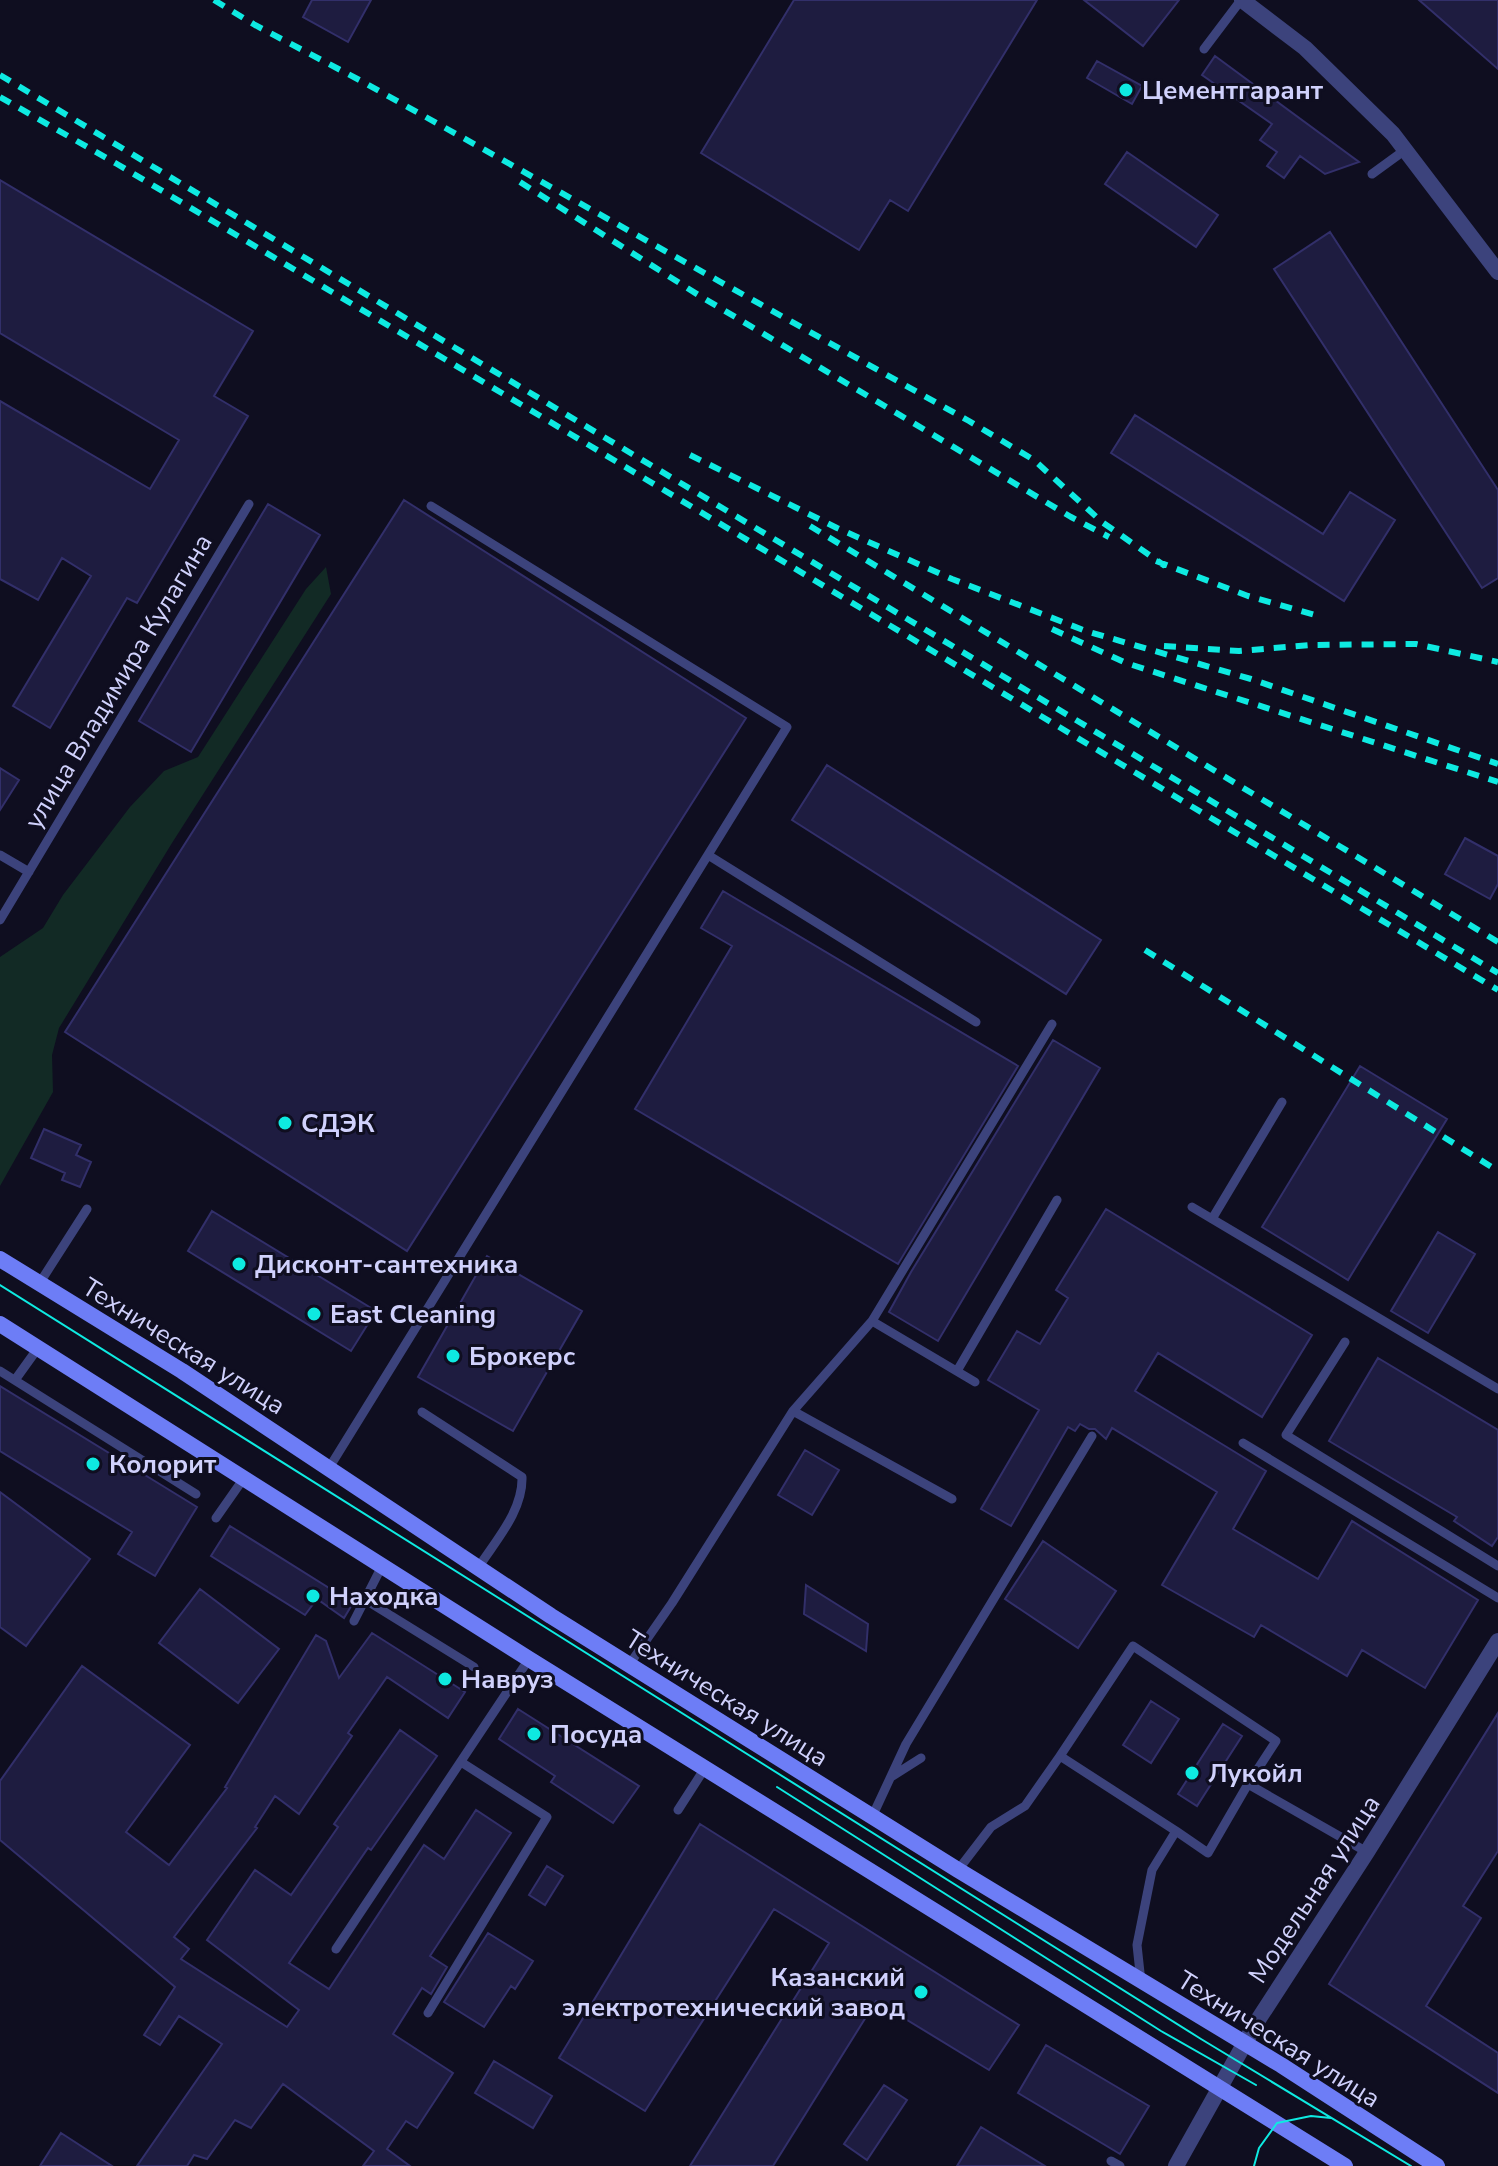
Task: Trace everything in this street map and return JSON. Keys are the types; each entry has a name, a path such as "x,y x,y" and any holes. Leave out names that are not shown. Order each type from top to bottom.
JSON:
{"main road":[{"name":"Техническая улица","path":"0,1259 182,1371 629,1665 1244,2043 1437,2166"},
{"path":"0,1324 529,1659 1345,2166"}],"street":[{"path":"1241,0 1305,48 1393,134 1498,272"},
{"name":"Модельная улица","path":"1176,2166 1244,2043 1498,1641"}],"lane":[{"path":"1204,49 1241,0"},
{"path":"1372,174 1405,150"},
{"name":"улица Владимира Кулагина","path":"0,920 249,504"},
{"path":"329,1468 787,727 431,506"},
{"path":"0,855 29,872"},
{"path":"708,855 976,1022"},
{"path":"629,1665 672,1603 793,1411 872,1321 1052,1024"},
{"path":"1212,1219 1282,1102"},
{"path":"957,1371 1057,1200"},
{"path":"1192,1207 1498,1389"},
{"path":"39,1284 87,1209"},
{"path":"872,1321 975,1382"},
{"path":"1345,1342 1286,1435 1498,1566"},
{"path":"15,1380 38,1348"},
{"path":"0,1371 196,1494"},
{"path":"793,1411 952,1499"},
{"path":"422,1412 522,1477 518,1506 478,1568"},
{"path":"872,1817 906,1744 1092,1436"},
{"path":"1243,1443 1498,1598"},
{"path":"216,1518 244,1478"},
{"path":"354,1621 382,1566"},
{"path":"364,1599 474,1667"},
{"path":"958,1870 991,1827 1025,1806 1133,1646 1276,1741 1208,1853 1060,1756"},
{"path":"336,1949 529,1659"},
{"path":"891,1777 921,1758"},
{"path":"428,2013 547,1817 461,1762"},
{"path":"678,1810 705,1768"},
{"path":"1248,1784 1367,1852"},
{"path":"1141,1982 1137,1945 1152,1870 1176,1831"}],"green space":[{"path":"326,567 331,594 172,843 59,1028 52,1055 53,1092 0,1186 0,957 43,928 63,895 130,807 164,771 198,757 306,589"}],"building":[{"path":"312,0 371,0 348,42 303,17"},
{"path":"794,0 1037,0 908,211 890,200 859,250 701,153"},
{"path":"1084,0 1179,0 1143,46"},
{"path":"1419,0 1498,0 1498,69"},
{"path":"1215,56 1359,162 1325,174 1300,156 1284,178 1267,166 1277,152 1260,140 1272,124 1202,75"},
{"path":"1097,61 1142,86 1132,104 1087,78"},
{"path":"1127,152 1218,215 1196,247 1105,184"},
{"path":"0,180 253,331 214,396 248,416 137,603 127,598 50,728 13,706 91,576 62,558 38,600 0,579 0,401 150,489 179,440 0,333"},
{"path":"1330,232 1498,490 1498,578 1482,588 1274,269"},
{"path":"1135,415 1323,534 1350,492 1395,520 1344,601 1111,453"},
{"path":"404,500 746,718 407,1251 65,1032"},
{"path":"268,504 320,535 191,752 139,721"},
{"path":"827,765 1101,940 1066,994 792,820"},
{"path":"0,768 19,780 0,810"},
{"path":"1465,838 1498,856 1498,884 1490,899 1445,874"},
{"path":"723,891 1018,1066 898,1264 635,1109 732,946 701,928"},
{"path":"1053,1040 1100,1068 938,1341 889,1312"},
{"path":"1360,1066 1447,1119 1348,1280 1262,1227"},
{"path":"44,1129 81,1145 76,1155 91,1162 80,1187 62,1180 65,1173 31,1158"},
{"path":"1106,1209 1312,1335 1262,1417 1158,1353 1135,1391 1266,1471 1233,1529 1318,1579 1352,1521 1478,1600 1425,1688 1362,1650 1347,1676 1261,1625 1254,1637 1162,1585 1217,1492 1112,1428 1106,1439 1095,1429 1080,1424 1075,1431 1068,1427 1011,1526 981,1509 1039,1410 988,1380 1017,1331 1040,1344 1068,1298 1056,1290"},
{"path":"212,1211 376,1311 351,1351 188,1251"},
{"path":"1438,1232 1475,1254 1428,1333 1391,1311"},
{"path":"487,1256 582,1311 513,1431 418,1377"},
{"path":"1378,1358 1498,1430 1498,1537 1492,1546 1454,1521 1457,1517 1329,1441"},
{"path":"0,1386 197,1507 155,1576 118,1554 132,1532 0,1451"},
{"path":"805,1450 839,1470 812,1515 778,1495"},
{"path":"0,1492 90,1559 26,1646 0,1627"},
{"path":"230,1526 353,1603 344,1618 317,1599 305,1615 211,1556"},
{"path":"1043,1541 1116,1591 1078,1648 1005,1599"},
{"path":"806,1585 868,1624 866,1651 804,1614"},
{"path":"200,1589 279,1649 238,1703 159,1643"},
{"path":"372,1633 465,1692 448,1718 387,1677 348,1733 352,1736 299,1814 275,1796 257,1828 174,1937 189,1949 181,1959 287,2027 299,2010 207,1940 255,1870 291,1895 338,1827 334,1824 400,1730 437,1756 371,1850 368,1848 289,1963 329,1989 424,1845 444,1859 476,1810 511,1833 430,1956 447,1967 431,1994 422,1988 393,2034 453,2073 417,2128 406,2121 387,2149 410,2166 363,2166 374,2151 283,2084 251,2128 235,2120 207,2159 194,2155 187,2166 137,2166 222,2044 179,2016 160,2045 144,2035 175,1987 0,1840 0,1781 82,1666 190,1745 126,1832 169,1865 227,1788 316,1635 326,1641 339,1678"},
{"path":"1151,1701 1179,1719 1151,1763 1123,1745"},
{"path":"518,1709 639,1786 613,1823 551,1782 555,1776 499,1739"},
{"path":"1498,1713 1498,1851 1463,1906 1481,1918 1426,2006 1498,2053 1498,2093 1329,1984"},
{"path":"1223,1724 1242,1736 1197,1806 1178,1794"},
{"path":"700,1824 1019,2025 989,2070 876,2001 773,2166 690,2166 829,1943 774,1909 645,2111 559,2058"},
{"path":"547,1866 563,1876 545,1905 529,1895"},
{"path":"488,1933 533,1961 515,1989 511,1986 484,2027 444,2002"},
{"path":"1046,2045 1149,2106 1120,2154 1018,2093"},
{"path":"494,2061 552,2096 533,2128 475,2093"},
{"path":"884,2085 907,2100 867,2160 844,2144"},
{"path":"981,2127 1045,2166 957,2166"},
{"path":"61,2133 112,2166 40,2166"}],"tram line":[{"path":"0,1285 1201,2039 1411,2166"},
{"path":"777,1787 1161,2031 1256,2085"},
{"path":"1254,2166 1259,2148 1277,2123 1311,2116 1331,2118"}],"railway":[{"path":"214,0 969,421 1034,460 1102,522 1165,566"},
{"path":"0,75 1498,973"},
{"path":"0,97 537,414 1498,990"},
{"path":"520,182 700,296 1109,537"},
{"path":"690,455 837,528 952,579 1086,631 1251,679 1498,764"},
{"path":"810,526 1498,942"},
{"path":"1156,561 1248,596 1322,617"},
{"path":"1052,629 1126,663 1498,782"},
{"path":"1164,646 1239,651 1310,645 1416,644 1498,662"},
{"path":"1145,950 1498,1171"}],"place":[{"name":"Цементгарант","path":"1126,90"},
{"name":"СДЭК","path":"285,1123"},
{"name":"Дисконт-сантехника","path":"239,1264"},
{"name":"East Cleaning","path":"314,1314"},
{"name":"Брокерс","path":"453,1356"},
{"name":"Колорит","path":"93,1464"},
{"name":"Находка","path":"313,1596"},
{"name":"Навруз","path":"445,1679"},
{"name":"Посуда","path":"534,1734"},
{"name":"Лукойл","path":"1192,1773"},
{"name":"Казанский электротехнический завод","path":"921,1992"}]}
